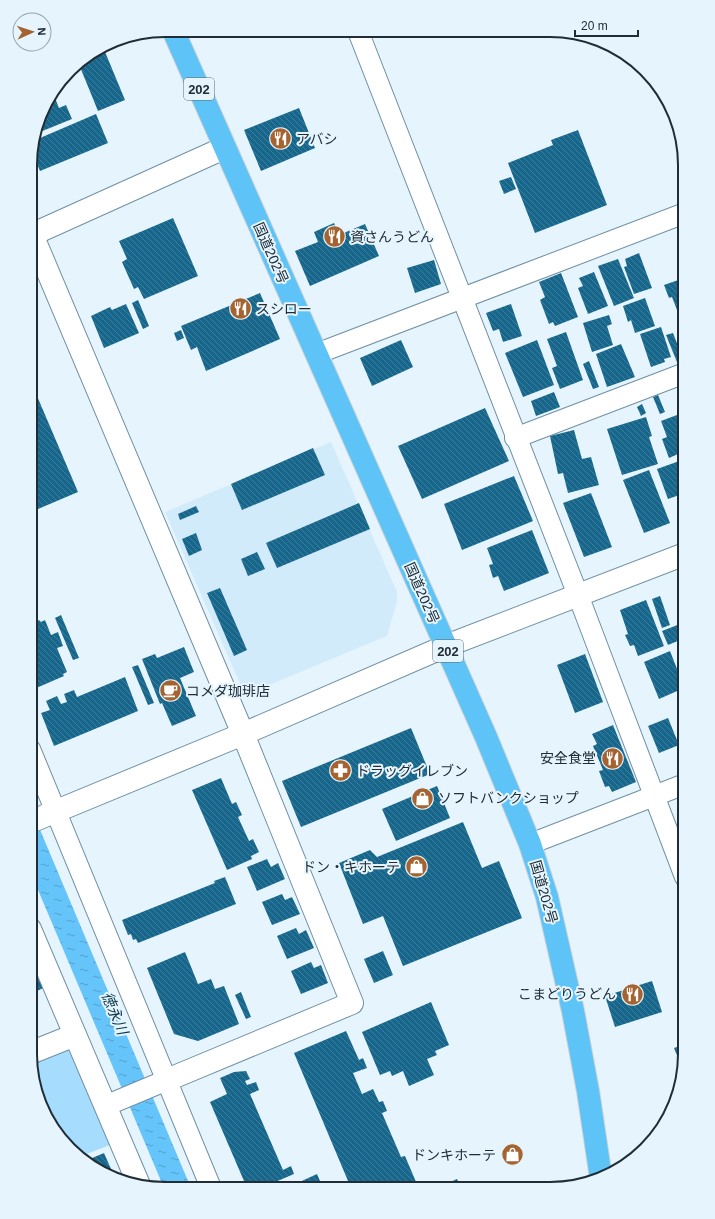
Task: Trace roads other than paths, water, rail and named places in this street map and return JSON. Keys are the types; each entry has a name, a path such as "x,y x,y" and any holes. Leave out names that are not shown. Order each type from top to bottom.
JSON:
{"highway":[{"name":"国道202号","path":"176,37 446,646 530,844 547,897 574,1011 600,1172"}],"street":[{"path":"360,37 578,595 678,859"},
{"path":"37,231 224,148"},
{"path":"316,354 678,216"},
{"path":"37,248 243,734 352,1003 105,1106"},
{"path":"516,438 678,377"},
{"path":"37,819 243,734 446,646 678,557"},
{"path":"37,766 209,1182"},
{"path":"530,844 678,787"},
{"path":"37,945 136,1179"},
{"path":"37,1050 75,1035"}],"water":[{"name":"徳永川","path":"37,823 188,1182 161,1182 37,888"}],"place":[{"name":"アバシ","path":"280,139"},
{"name":"資さんうどん","path":"334,237"},
{"name":"スシロー","path":"240,309"},
{"name":"コメダ珈琲店","path":"170,691"},
{"name":"安全食堂","path":"612,758"},
{"name":"ドラッグイレブン","path":"340,771"},
{"name":"ソフトバンクショップ","path":"423,798"},
{"name":"ドン・キホーテ","path":"416,867"},
{"name":"こまどりうどん","path":"632,994"},
{"name":"ドンキホーテ","path":"512,1155"}]}
